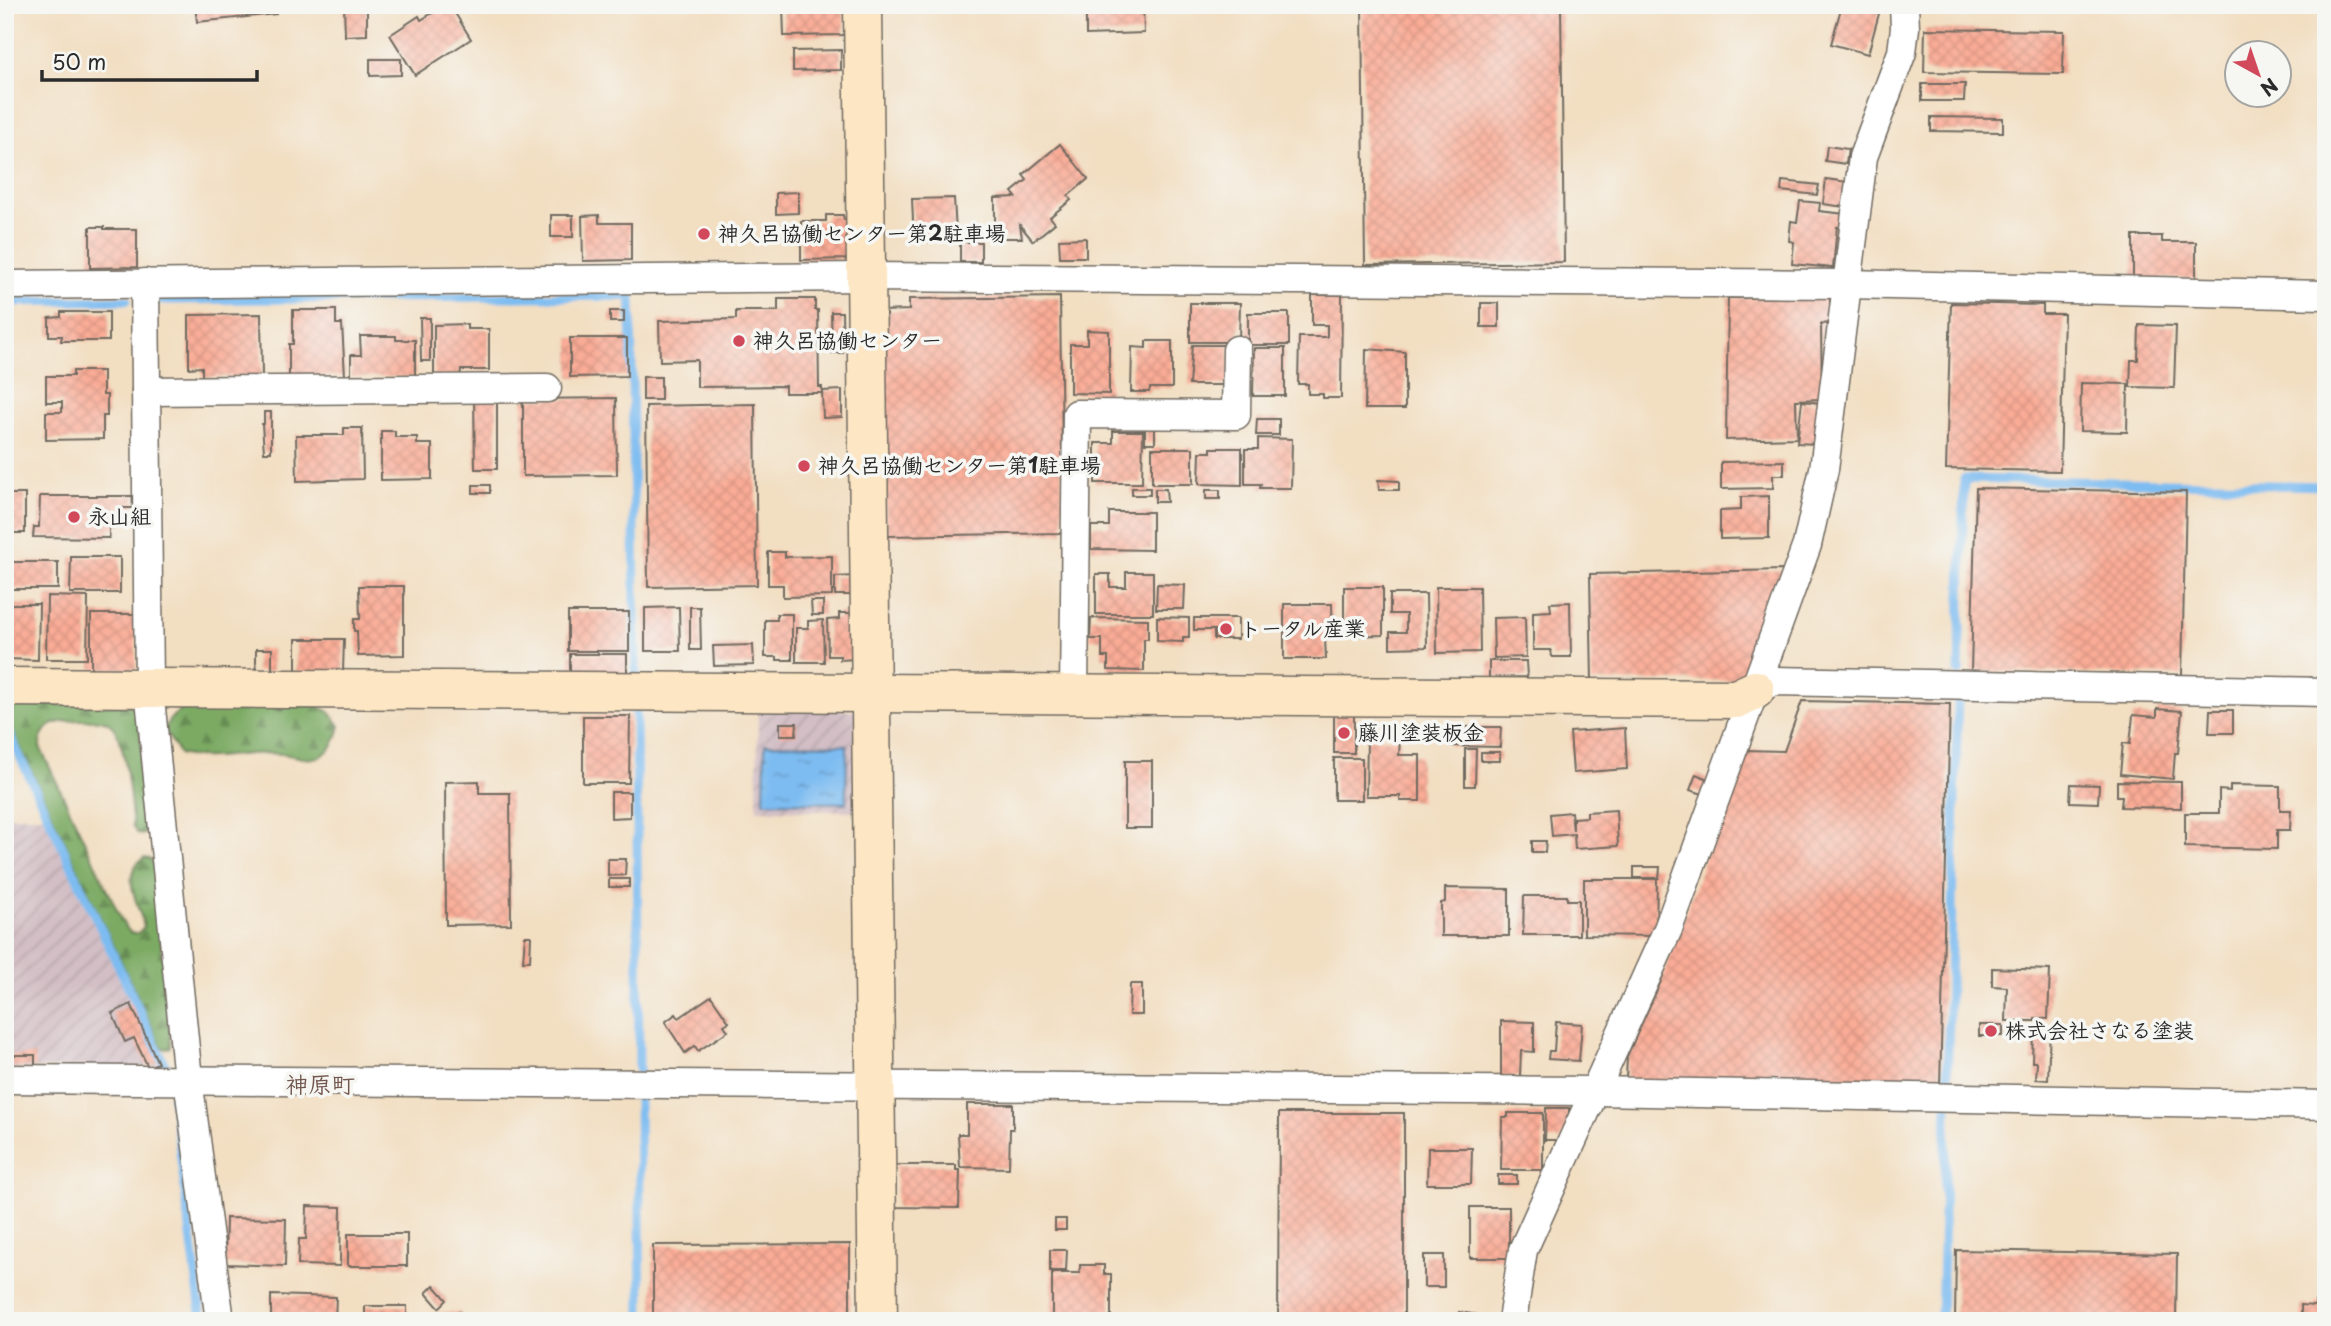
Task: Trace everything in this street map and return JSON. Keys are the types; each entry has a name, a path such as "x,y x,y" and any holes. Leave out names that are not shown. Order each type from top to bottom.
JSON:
{"street":[{"path":"863,5 878,1321"},
{"path":"1512,1321 1523,1250 1668,929 1807,545 1824,469 1863,157 1902,52 1904,5"},
{"path":"5,285 866,277 1847,284 2326,295"},
{"path":"145,284 149,688 188,1079 219,1321"},
{"path":"1074,694 1077,414 1236,415 1237,350"},
{"path":"146,391 547,388"},
{"path":"5,687 1735,699 1774,681 2326,692"},
{"path":"5,1079 1595,1091 2326,1105"}],"shaded area":[{"path":"758,706 856,711 857,811 757,810"},
{"path":"5,816 43,816 161,1067 5,1069"}],"green space":[{"path":"203,703 314,704 330,712 340,726 330,748 314,758 269,753 204,757 179,754 164,729 180,711"},
{"path":"12,704 131,705 138,712 150,830 142,835 133,827 121,744 111,725 95,720 55,724 44,732 40,747 125,927 131,933 138,933 144,927 133,890 132,872 144,858 150,859 154,864 171,1047 165,1049 160,1045 7,720 7,710"}],"water":[{"path":"765,744 847,745 846,803 764,802"}],"building":[{"path":"195,5 275,5 276,14 197,22"},
{"path":"344,5 367,5 367,35 345,36"},
{"path":"445,5 450,5 471,39 415,75 390,35 419,16 421,20"},
{"path":"783,5 844,5 844,35 784,36"},
{"path":"1086,5 1143,5 1144,33 1086,35"},
{"path":"1362,5 1561,5 1564,262 1365,265"},
{"path":"1842,5 1862,5 1880,10 1868,54 1831,44"},
{"path":"1925,29 2064,31 2063,74 1924,72"},
{"path":"841,50 841,70 793,71 793,51"},
{"path":"370,59 401,59 401,75 370,76"},
{"path":"1922,84 1965,84 1964,101 1922,101"},
{"path":"1931,117 2003,118 2003,132 1931,131"},
{"path":"1060,144 1088,179 1068,196 1071,200 1050,217 1055,223 1033,241 1020,225 1022,238 995,238 995,198 1016,197 1012,192 1027,180 1023,175"},
{"path":"1827,146 1848,149 1846,164 1825,161"},
{"path":"1826,179 1848,182 1845,207 1823,204"},
{"path":"1782,181 1819,185 1817,195 1781,191"},
{"path":"798,192 798,213 776,214 776,193"},
{"path":"954,198 956,233 948,233 948,241 914,242 912,199"},
{"path":"1800,201 1820,203 1819,211 1845,214 1843,228 1837,227 1833,268 1792,264 1794,242 1789,241 1791,221 1797,222"},
{"path":"551,215 573,215 573,237 551,237"},
{"path":"599,215 599,223 631,223 631,260 583,261 582,216"},
{"path":"826,215 843,215 844,220 849,220 849,259 801,260 801,221 826,221"},
{"path":"90,227 137,229 137,267 90,268"},
{"path":"2133,236 2162,236 2162,242 2196,242 2196,279 2133,278"},
{"path":"1086,238 1086,257 1060,257 1059,239"},
{"path":"960,242 981,242 981,262 960,262"},
{"path":"1312,295 1342,295 1341,398 1323,398 1323,394 1308,394 1308,384 1298,384 1299,337 1327,337 1327,325 1312,325"},
{"path":"1060,297 1063,533 886,536 883,311 909,310 909,299"},
{"path":"1830,297 1830,323 1821,324 1822,399 1796,400 1797,438 1726,440 1728,298"},
{"name":"神久呂協働センター","path":"778,299 815,299 815,310 818,310 819,387 822,387 822,393 785,393 785,386 697,387 697,360 660,361 659,321 736,319 736,311 778,311"},
{"path":"1190,303 1240,303 1239,342 1190,342"},
{"path":"1481,303 1499,303 1499,327 1481,327"},
{"path":"1951,303 2043,305 2043,314 2064,314 2060,471 1946,469"},
{"path":"293,310 336,310 336,324 342,324 345,376 289,377"},
{"path":"610,311 624,311 624,322 610,322"},
{"path":"61,312 109,312 109,341 61,341 62,336 49,336 49,318 61,317"},
{"path":"831,312 842,312 843,353 832,353"},
{"path":"1248,313 1289,313 1289,345 1248,345"},
{"path":"261,314 262,376 202,377 202,367 189,368 189,315"},
{"path":"420,318 430,318 430,361 421,361"},
{"path":"467,324 467,329 489,329 489,370 461,370 460,376 434,376 434,325"},
{"path":"2139,325 2176,326 2174,388 2130,387 2131,360 2138,360"},
{"path":"1087,330 1109,331 1109,394 1070,393 1070,344 1087,344"},
{"path":"360,336 396,336 396,340 415,340 415,377 351,377 351,355 361,355"},
{"path":"570,338 627,338 627,376 570,377"},
{"path":"1146,341 1172,341 1172,388 1150,388 1149,392 1131,392 1132,347 1146,348"},
{"path":"1192,345 1229,345 1229,385 1189,385"},
{"path":"1254,348 1285,348 1285,396 1253,396"},
{"path":"1366,349 1405,352 1405,409 1365,409"},
{"path":"73,371 103,371 103,395 107,395 107,416 103,416 103,439 46,440 46,412 62,412 62,402 46,402 46,376 73,376"},
{"path":"643,377 661,377 661,400 643,400"},
{"path":"2081,383 2128,384 2127,432 2080,431"},
{"path":"842,390 842,417 823,418 822,391"},
{"path":"474,397 497,397 497,469 475,469"},
{"path":"616,398 617,475 523,476 523,399"},
{"path":"1802,401 1821,403 1815,444 1797,443"},
{"path":"755,404 757,585 648,587 646,406"},
{"path":"264,412 271,412 271,452 264,452"},
{"path":"1257,419 1279,419 1279,435 1256,435"},
{"path":"1145,426 1155,426 1155,443 1145,443"},
{"path":"344,428 362,428 363,479 297,481 296,435 344,435"},
{"path":"381,431 395,431 395,437 417,437 417,444 432,444 432,479 381,480"},
{"path":"1113,431 1143,431 1142,483 1095,483 1095,443 1113,443"},
{"path":"1258,438 1292,439 1291,488 1260,488 1261,484 1245,484 1245,449 1258,449"},
{"path":"1152,448 1193,448 1193,484 1152,484"},
{"path":"1211,448 1242,448 1242,485 1199,484 1200,452 1211,452"},
{"path":"1784,461 1784,475 1773,475 1773,488 1721,489 1721,462"},
{"path":"1378,480 1399,481 1399,490 1379,490"},
{"path":"473,485 490,485 490,493 473,493"},
{"path":"1132,488 1150,488 1150,495 1132,495"},
{"path":"1976,488 2186,492 2182,675 1971,671"},
{"path":"1155,489 1166,489 1167,502 1155,502"},
{"path":"1206,490 1220,490 1220,499 1206,499"},
{"path":"5,494 25,494 25,533 5,533"},
{"path":"40,496 135,496 135,508 117,508 117,528 109,528 109,538 33,537 34,527 39,527"},
{"path":"1769,496 1769,538 1720,539 1720,511 1741,510 1741,497"},
{"path":"1109,512 1152,512 1152,550 1091,549 1091,526 1109,526"},
{"path":"768,552 785,552 785,557 832,556 832,596 783,597 783,585 768,585"},
{"path":"71,557 120,557 120,593 70,593"},
{"path":"5,562 58,562 58,589 5,589"},
{"path":"1785,570 1745,680 1592,682 1590,574"},
{"path":"1126,572 1153,572 1153,614 1096,614 1096,574 1110,574 1110,587 1126,587"},
{"path":"854,576 854,595 835,595 835,577"},
{"path":"1157,584 1185,585 1184,609 1156,609"},
{"path":"359,586 404,586 404,655 358,656 354,619 360,619"},
{"path":"1344,587 1383,587 1383,635 1344,636"},
{"path":"1436,587 1479,587 1480,652 1437,653"},
{"path":"1390,594 1426,594 1427,647 1390,648 1390,632 1406,632 1406,614 1390,614"},
{"path":"47,596 88,597 87,659 46,659"},
{"path":"811,601 823,601 823,615 812,615"},
{"path":"1570,602 1571,657 1552,657 1551,650 1533,650 1533,612 1551,611 1550,603"},
{"path":"5,604 39,604 38,660 5,659"},
{"path":"1284,604 1332,604 1333,638 1325,638 1326,659 1284,659"},
{"path":"679,607 680,651 645,651 645,608"},
{"path":"690,607 700,607 701,650 690,650"},
{"path":"568,612 629,612 629,651 568,651"},
{"path":"839,613 855,613 855,659 840,660 840,656 828,656 827,620 839,619"},
{"path":"91,614 136,614 136,669 91,669"},
{"path":"777,614 792,614 792,660 765,657 765,620 777,620"},
{"path":"1157,617 1189,618 1189,637 1183,637 1183,642 1157,641"},
{"path":"1525,617 1526,657 1494,658 1493,618"},
{"path":"1091,618 1148,619 1148,639 1144,639 1144,671 1108,670 1108,657 1102,657 1102,639 1090,639"},
{"path":"1194,618 1238,618 1238,639 1214,639 1214,630 1194,630"},
{"path":"823,620 824,662 796,662 796,628 808,628 808,621"},
{"path":"296,639 344,639 343,672 296,672"},
{"path":"753,645 754,665 714,666 713,646"},
{"path":"256,649 272,649 272,672 256,671"},
{"path":"570,654 627,654 627,675 570,674"},
{"path":"1489,661 1526,661 1527,677 1489,678"},
{"path":"1802,701 1950,704 1940,1086 1626,1079 1627,1056 1661,981 1744,750 1784,751"},
{"path":"2157,709 2182,711 2173,779 2120,774 2123,743 2130,744 2133,715 2157,717"},
{"path":"2210,710 2233,710 2233,733 2209,733"},
{"path":"1334,713 1354,714 1354,753 1334,753"},
{"path":"583,716 630,716 629,783 583,783"},
{"path":"780,723 797,723 796,735 780,735"},
{"path":"1450,727 1501,727 1500,747 1450,746"},
{"path":"1625,728 1627,769 1573,773 1570,732"},
{"path":"1367,738 1400,739 1399,755 1420,755 1420,801 1400,801 1400,796 1366,796"},
{"path":"1465,749 1476,749 1475,786 1465,786"},
{"path":"1481,752 1500,752 1500,761 1481,761"},
{"path":"1334,758 1362,758 1362,800 1334,800"},
{"path":"1125,761 1152,761 1152,828 1125,828"},
{"path":"1696,774 1708,779 1703,794 1690,790"},
{"path":"479,781 479,793 510,793 511,924 446,925 445,782"},
{"path":"2117,781 2181,782 2181,808 2121,807 2122,796 2117,796"},
{"path":"2071,784 2099,785 2098,803 2070,802"},
{"path":"2230,785 2280,786 2280,810 2291,810 2290,830 2277,830 2277,849 2185,847 2185,813 2219,813 2219,790 2230,791"},
{"path":"611,792 630,792 630,817 611,818"},
{"path":"1616,810 1618,846 1575,849 1574,834 1552,836 1550,814 1571,812 1573,831 1573,818 1587,817 1587,812"},
{"path":"1532,841 1546,841 1545,852 1532,852"},
{"path":"608,859 626,859 625,875 608,876"},
{"path":"1634,867 1660,867 1659,878 1634,878"},
{"path":"609,879 629,879 629,887 609,887"},
{"path":"1584,879 1657,879 1656,936 1584,935"},
{"path":"1445,888 1509,889 1509,936 1441,936 1441,903 1445,902"},
{"path":"1524,896 1567,896 1567,900 1579,900 1579,935 1523,935"},
{"path":"525,936 531,936 530,961 523,961"},
{"path":"1992,968 2050,970 2048,1019 2006,1021 2007,987 1992,986"},
{"path":"1130,984 1142,984 1142,1015 1129,1015"},
{"path":"711,996 729,1022 724,1025 728,1031 698,1051 695,1046 685,1053 665,1022 676,1014 679,1018"},
{"path":"131,1004 158,1063 148,1067 134,1038 125,1042 112,1013"},
{"path":"1501,1021 1534,1022 1534,1052 1521,1051 1520,1077 1501,1077"},
{"path":"1556,1022 1582,1024 1579,1061 1548,1059 1549,1051 1554,1051"},
{"path":"1979,1025 2003,1025 2003,1036 1979,1036"},
{"path":"2033,1028 2050,1028 2048,1080 2036,1079 2037,1062 2032,1062"},
{"path":"5,1055 35,1055 35,1067 5,1067"},
{"path":"967,1104 1013,1104 1009,1168 960,1167 958,1134 967,1134"},
{"path":"1546,1108 1569,1108 1569,1124 1560,1140 1545,1140"},
{"path":"1279,1113 1404,1113 1404,1321 1278,1321"},
{"path":"1508,1113 1543,1113 1543,1170 1501,1170 1502,1117 1508,1117"},
{"path":"1428,1148 1472,1148 1471,1184 1427,1184"},
{"path":"896,1165 956,1165 956,1170 960,1170 959,1208 896,1207"},
{"path":"1498,1175 1517,1175 1517,1184 1498,1184"},
{"path":"307,1206 341,1207 340,1266 298,1265 299,1239 306,1239"},
{"path":"1470,1207 1509,1207 1509,1258 1470,1258"},
{"path":"226,1218 286,1219 285,1266 225,1264"},
{"path":"1055,1219 1066,1219 1066,1230 1055,1230"},
{"path":"348,1234 407,1234 407,1266 348,1266"},
{"path":"850,1244 850,1316 812,1316 812,1321 653,1321 653,1245"},
{"path":"1050,1250 1067,1250 1066,1271 1050,1271"},
{"path":"1956,1250 2177,1254 2176,1321 1955,1321"},
{"path":"1424,1255 1444,1255 1444,1287 1424,1287"},
{"path":"1080,1265 1104,1265 1104,1274 1111,1274 1111,1321 1052,1321 1052,1273 1080,1273"},
{"path":"434,1285 447,1300 439,1308 426,1293"},
{"path":"271,1295 336,1297 335,1321 271,1321"},
{"path":"2315,1301 2326,1301 2326,1321 2301,1321 2301,1305 2315,1306"},
{"path":"365,1306 407,1306 407,1321 365,1321"},
{"path":"460,1312 460,1321 429,1321 429,1313"},
{"path":"1459,1312 1498,1318 1497,1321 1457,1321"}],"waterway":[{"path":"162,300 631,296 636,676"},
{"path":"5,302 127,300"},
{"path":"1959,672 1964,479 2326,486"},
{"path":"1947,1087 1958,698"},
{"path":"636,706 639,1070"},
{"path":"5,725 165,1065"},
{"path":"639,1096 641,1321"},
{"path":"173,1097 202,1321"},
{"path":"1941,1321 1947,1108"}],"place":[{"name":"神久呂協働センター第2駐車場","path":"704,234"},
{"name":"神久呂協働センター","path":"739,341"},
{"name":"神久呂協働センター第1駐車場","path":"804,466"},
{"name":"永山組","path":"74,517"},
{"name":"トータル産業","path":"1226,629"},
{"name":"藤川塗装板金","path":"1344,733"},
{"name":"株式会社さなる塗装","path":"1991,1031"}],"district":[{"name":"神原町","path":"320,1085"}]}
